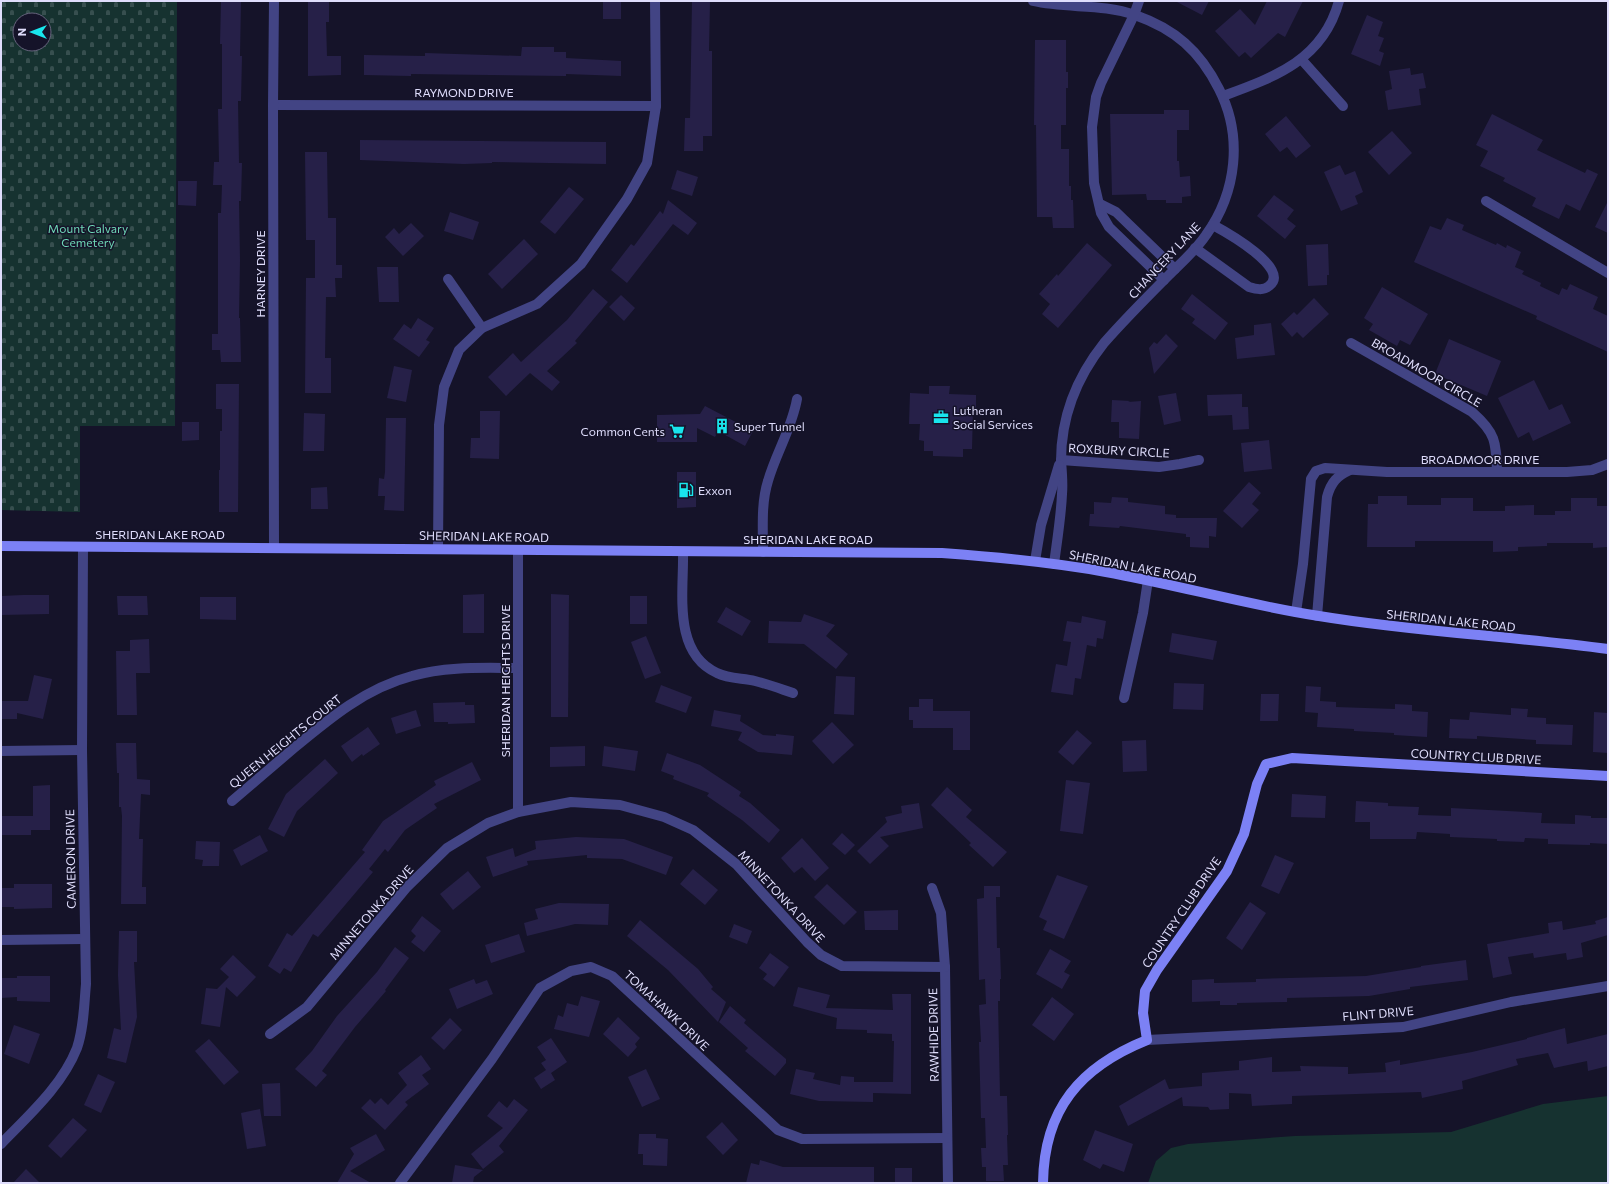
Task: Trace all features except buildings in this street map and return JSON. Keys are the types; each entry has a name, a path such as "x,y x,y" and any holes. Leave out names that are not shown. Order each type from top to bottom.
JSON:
{"main road":[{"name":"SHERIDAN LAKE ROAD","path":"1,546 683,552 934,552 1054,564 1148,580 1317,616 1427,631 1608,648"},
{"name":"COUNTRY CLUB DRIVE","path":"1147,1040 1143,1013 1145,992 1157,970 1227,871 1244,834 1257,784 1266,764 1292,758 1608,776"},
{"path":"1043,1183 1046,1147 1055,1119 1065,1101 1092,1070 1125,1049 1147,1040"}],"street":[{"name":"HARNEY DRIVE","path":"274,1 274,548"},
{"path":"438,549 439,425 444,387 459,350 482,328 537,304 581,264 627,199 647,163 656,106 655,1"},
{"name":"CHANCERY LANE","path":"1033,1 1053,5 1105,8 1134,15 1165,29 1192,48 1209,70 1223,96 1231,124 1234,142 1234,158 1229,190 1223,207 1213,225 1196,248 1104,343 1091,359 1081,376 1068,413 1061,460 1041,525 1035,561"},
{"path":"1139,1 1096,97 1093,110 1092,127 1094,183 1101,213 1110,227 1164,280"},
{"path":"1223,96 1276,76 1302,60 1324,35 1332,21 1339,1"},
{"path":"1302,60 1343,106"},
{"name":"RAYMOND DRIVE","path":"273,105 656,106"},
{"path":"1486,201 1608,273"},
{"path":"1100,204 1116,212 1175,269"},
{"path":"1196,248 1249,287 1256,290 1263,290 1270,286 1273,281 1274,274 1268,263 1213,225"},
{"path":"448,279 482,328"},
{"name":"BROADMOOR CIRCLE","path":"1351,343 1472,412 1484,422 1490,429 1494,440 1497,472"},
{"path":"763,552 763,519 768,481 792,420 797,399"},
{"name":"CHANCERY LANE","path":"1054,564 1062,495 1061,460"},
{"name":"ROXBURY CIRCLE","path":"1061,460 1158,467 1175,466 1199,460"},
{"name":"BROADMOOR DRIVE","path":"1296,612 1303,564 1311,479 1316,471 1335,468 1387,472 1580,471 1592,470 1608,464"},
{"path":"1317,616 1327,497 1334,480 1350,470"},
{"name":"CAMERON DRIVE","path":"1,1144 48,1094 66,1070 77,1047 84,1019 86,984 84,939 82,750 83,546"},
{"name":"SHERIDAN HEIGHTS DRIVE","path":"518,550 518,812"},
{"path":"683,552 684,627 687,640 699,659 709,669 722,675 756,682 794,693"},
{"path":"1124,698 1143,613 1148,580"},
{"name":"QUEEN HEIGHTS COURT","path":"232,801 325,722 344,708 380,688 412,676 443,670 518,668"},
{"path":"1,751 82,750"},
{"name":"MINNETONKA DRIVE","path":"270,1034 307,1007 406,888 447,848 488,823 518,812 571,802 620,805 664,817 693,830 736,864 807,942 822,955 842,966 945,967"},
{"name":"RAWHIDE DRIVE","path":"932,888 941,913 945,967 948,1183"},
{"path":"1,940 84,939"},
{"name":"TOMAHAWK DRIVE","path":"400,1183 492,1059 540,988 571,971 591,967 612,976 778,1130 802,1139 947,1138"},
{"name":"FLINT DRIVE","path":"1147,1040 1403,1027 1511,1002 1608,986"}],"green space":[{"name":"Mount Calvary Cemetery","path":"1,1 177,1 175,426 80,426 80,512 1,510"},
{"path":"1608,1096 1608,1183 1148,1183 1156,1161 1171,1148 1188,1144 1295,1136 1451,1132 1543,1104"}],"place":[{"name":"Lutheran Social Services","path":"941,417"},
{"name":"Super Tunnel","path":"722,426"},
{"name":"Common Cents","path":"677,431"},
{"name":"Exxon","path":"686,490"}]}
